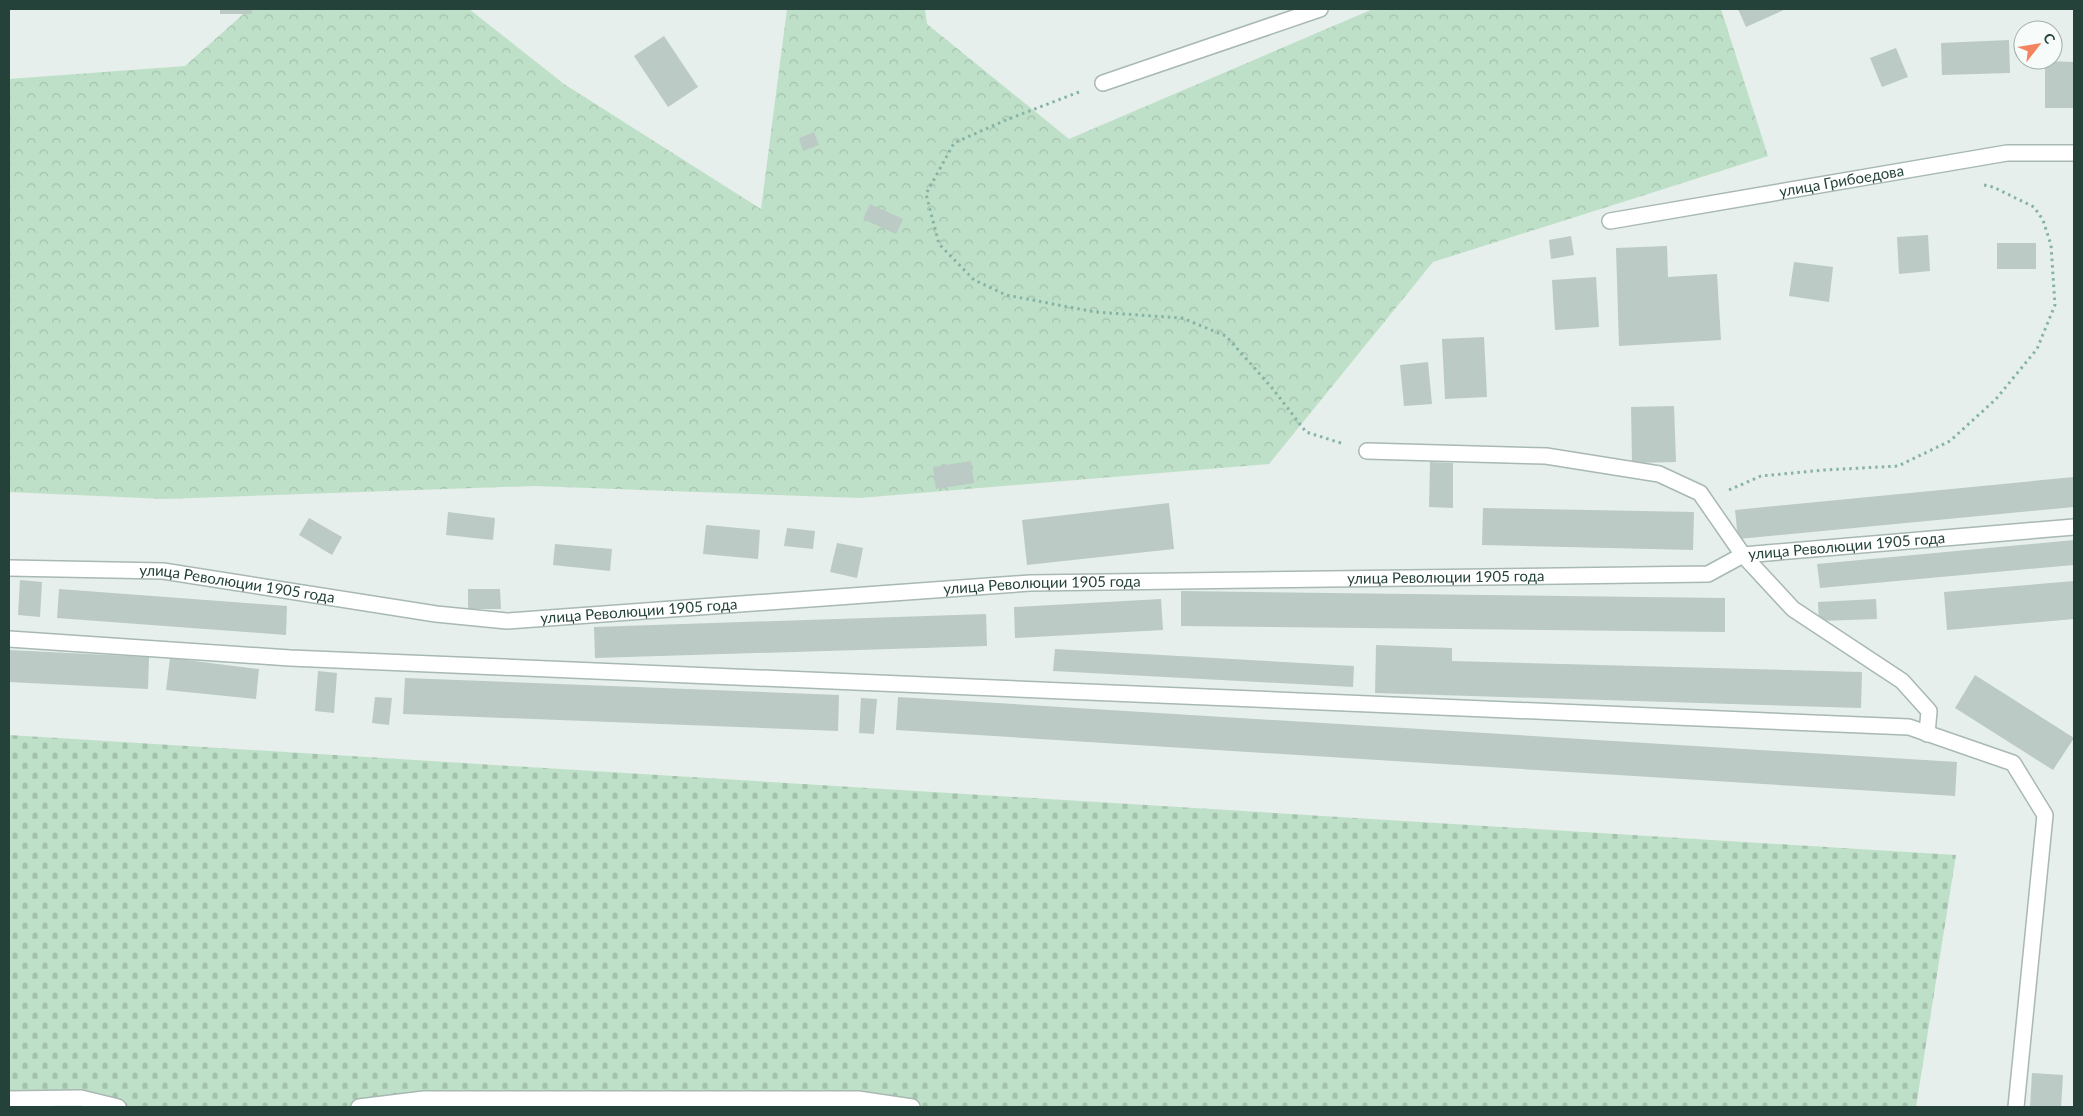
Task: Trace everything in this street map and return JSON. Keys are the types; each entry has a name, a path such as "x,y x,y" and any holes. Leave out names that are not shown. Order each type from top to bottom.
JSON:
{"street":[{"path":"1103,83 1320,9"},
{"name":"улица Грибоедова","path":"1610,222 2007,153 2074,152"},
{"path":"1367,450 1546,456 1658,474 1700,493 1743,555 1793,609 1902,681 1929,711 1927,734"},
{"name":"улица Революции 1905 года","path":"9,568 163,571 436,614 507,621 1030,582 1708,574 1743,555 2074,527"},
{"path":"9,639 290,658 1909,728 2014,763 2045,815 2016,1107"},
{"path":"9,1099 81,1098 118,1107"},
{"path":"359,1107 424,1099 858,1099 912,1107"}],"path":[{"path":"1103,83 1006,120 954,143 926,194 939,244 974,280 1006,294 1096,312 1182,318 1226,336 1273,389 1306,432 1367,450"},
{"path":"1705,500 1761,476 1898,466 1950,441 1996,400 2037,349 2054,305 2051,245 2043,220 2034,207 1993,187 1975,183"}],"green space":[{"path":"249,9 469,9 564,84 761,209 787,9 925,9 927,24 1069,139 1373,9 1721,9 1768,156 1433,262 1269,464 860,498 534,486 165,499 9,492 9,79 185,66"},
{"path":"9,735 1956,855 1916,1107 9,1107"}],"building":[{"path":"220,9 252,9 252,14 220,14"},
{"path":"1738,9 1786,9 1746,27"},
{"path":"664,36 698,87 668,107 634,56"},
{"path":"2009,40 2010,73 1942,75 1941,43"},
{"path":"1896,48 1908,77 1882,87 1870,58"},
{"path":"2063,62 2074,62 2074,108 2045,108 2045,70 2063,70"},
{"path":"814,132 819,145 803,151 799,138"},
{"path":"870,204 903,219 896,234 863,219"},
{"path":"1928,235 1930,271 1899,274 1897,237"},
{"path":"1571,236 1574,255 1551,259 1549,240"},
{"path":"1997,243 2036,243 2036,269 1997,269"},
{"path":"1667,246 1668,277 1717,274 1721,340 1619,346 1616,248"},
{"path":"1794,262 1833,267 1829,302 1789,296"},
{"path":"1596,277 1599,327 1555,330 1552,280"},
{"path":"1484,337 1487,397 1445,399 1442,339"},
{"path":"1428,362 1432,404 1404,406 1400,365"},
{"path":"1674,406 1676,462 1632,463 1631,407"},
{"path":"971,461 974,483 936,489 933,467"},
{"path":"1430,462 1453,463 1453,508 1429,507"},
{"path":"2074,477 2074,507 1738,539 1735,510"},
{"path":"1169,503 1174,549 1027,565 1022,520"},
{"path":"1483,508 1694,512 1693,550 1482,545"},
{"path":"448,512 495,518 493,540 446,535"},
{"path":"309,518 342,537 332,555 299,535"},
{"path":"706,525 760,530 758,559 703,554"},
{"path":"787,528 815,531 813,549 784,546"},
{"path":"2074,540 2074,565 1820,588 1817,564"},
{"path":"837,543 863,548 857,578 830,572"},
{"path":"555,544 612,549 610,571 553,565"},
{"path":"20,580 42,582 40,617 18,615"},
{"path":"2074,581 2074,619 1947,630 1944,592"},
{"path":"59,589 287,606 286,635 57,618"},
{"path":"468,589 500,589 501,609 468,609"},
{"path":"1181,591 1725,598 1725,632 1181,626"},
{"path":"1161,599 1163,630 1015,638 1014,607"},
{"path":"1876,599 1877,619 1819,621 1818,602"},
{"path":"986,614 987,646 595,658 594,627"},
{"path":"1376,645 1452,648 1452,661 1862,672 1861,708 1375,693"},
{"path":"1055,649 1354,666 1353,687 1053,671"},
{"path":"9,650 149,657 148,689 9,682"},
{"path":"170,658 259,669 256,699 166,690"},
{"path":"318,671 337,673 334,713 315,711"},
{"path":"1975,675 2074,738 2053,770 1955,708"},
{"path":"405,678 839,695 838,731 403,714"},
{"path":"375,697 392,698 389,725 372,723"},
{"path":"898,697 1957,762 1955,796 896,730"},
{"path":"861,698 877,699 874,734 859,733"},
{"path":"2032,1073 2063,1075 2061,1107 2030,1107"}]}
